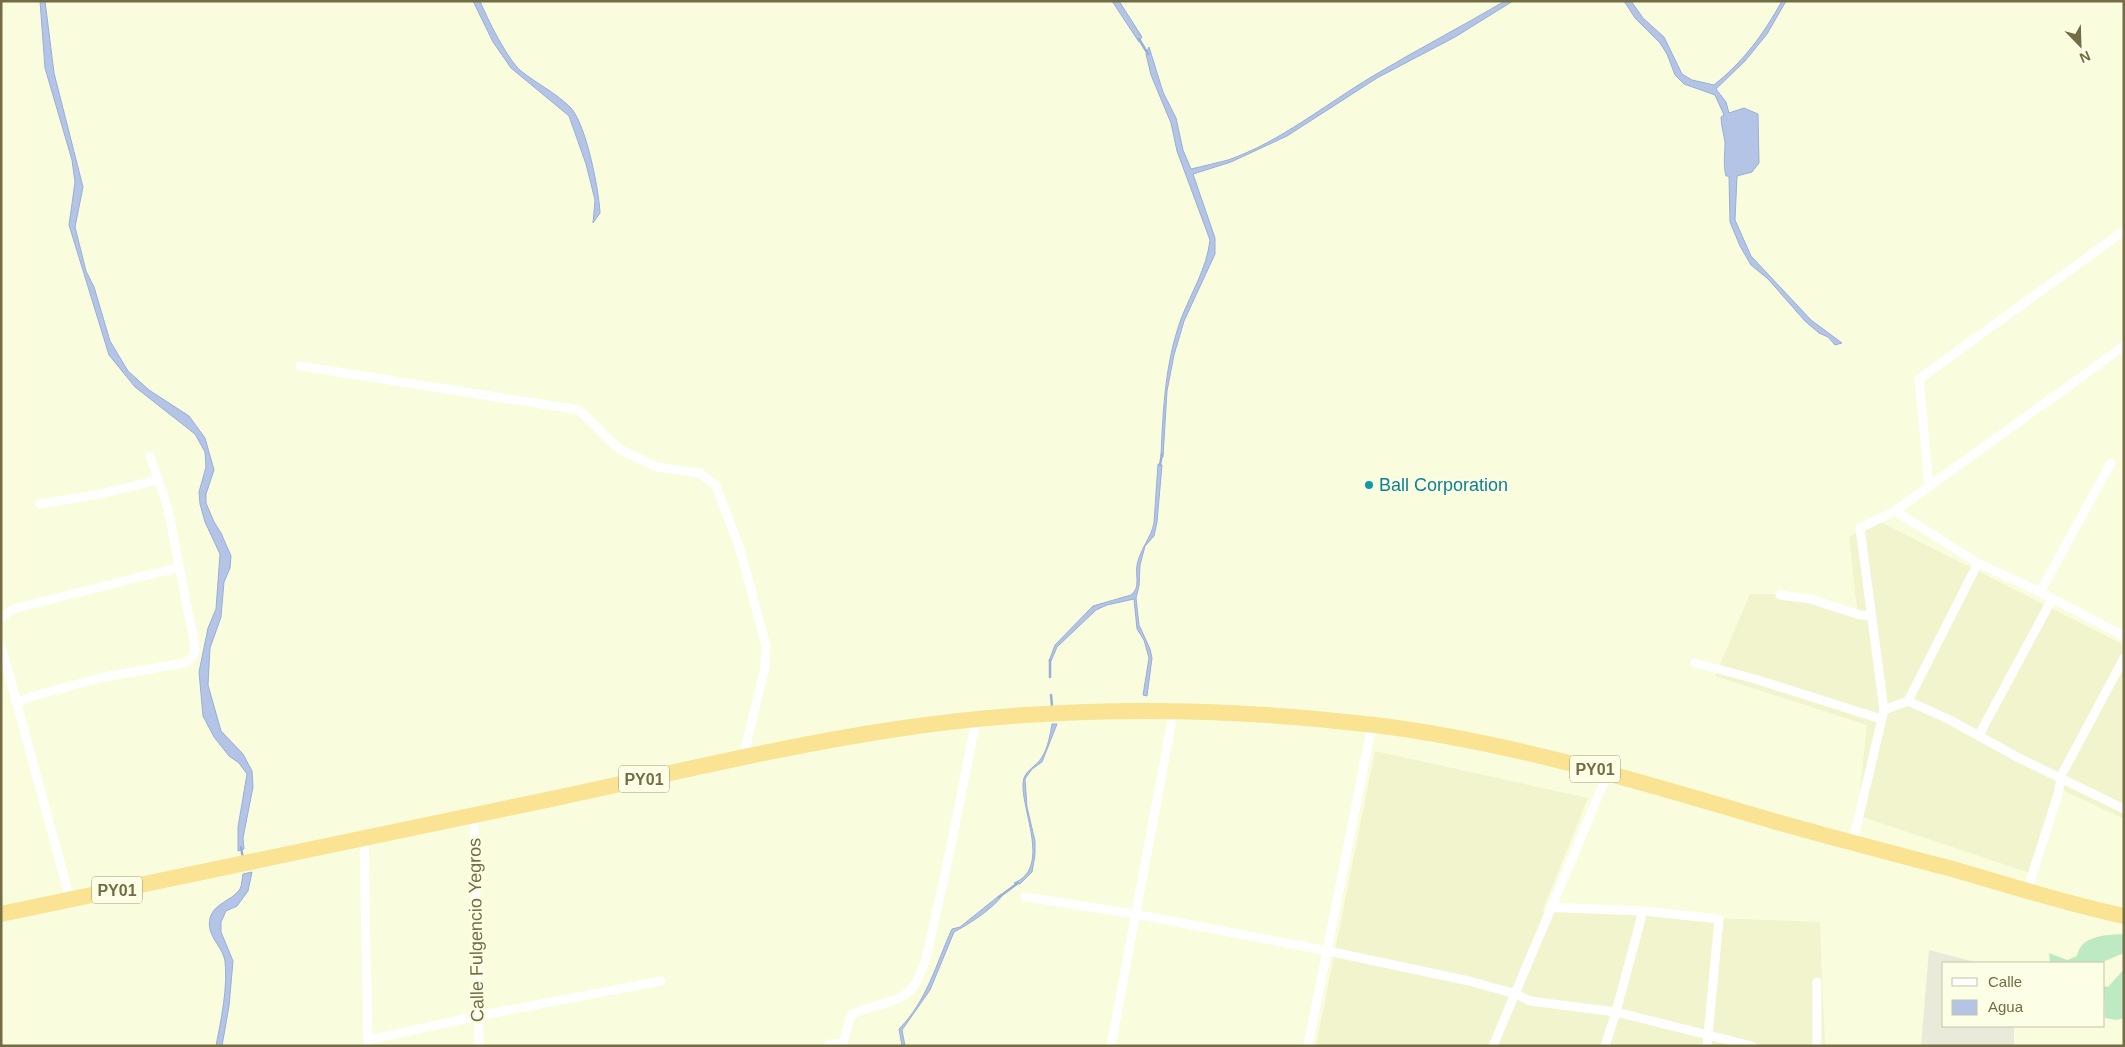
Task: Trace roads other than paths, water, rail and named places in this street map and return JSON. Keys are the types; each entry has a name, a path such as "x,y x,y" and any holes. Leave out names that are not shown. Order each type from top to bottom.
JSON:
{"highway":[{"name":"PY01","path":"1,914 364,840 743,758 901,728 1040,714 1174,709 1286,716 1372,725 1514,749 1608,773 1783,824 1853,841 2122,916"}],"street":[{"path":"1929,485 1919,379 2124,231"},
{"path":"1853,841 1883,715 1860,528 1895,511 2124,346"},
{"path":"300,366 579,410 619,449 657,467 700,473 716,486 740,549 766,646 765,667 743,758"},
{"path":"17,703 30,697 104,677 189,660 194,655 195,647 168,509 150,456"},
{"path":"2040,592 2111,463"},
{"path":"40,504 100,494 158,480"},
{"path":"1895,511 1978,563 2040,592 2124,636"},
{"path":"1695,663 1883,715 1908,701 1978,563"},
{"path":"1,618 13,609 180,568"},
{"path":"1780,595 1810,599 1860,616 1872,616"},
{"path":"1979,735 2052,599"},
{"path":"1,645 70,899"},
{"path":"2027,891 2058,794 2060,779 2124,658"},
{"path":"1908,701 1979,735 2060,779 2124,809"},
{"path":"1111,1046 1174,709"},
{"path":"830,1044 843,1044 851,1015 902,997 912,988 920,974 926,958 944,877 976,720"},
{"path":"1310,1045 1344,861 1372,725"},
{"path":"1493,1046 1608,773"},
{"name":"Calle Fulgencio Yegros","path":"474,815 479,1046"},
{"path":"364,840 368,1043 478,1016 661,981"},
{"path":"1025,897 1135,914 1328,951 1469,981 1516,994 1530,1001 1616,1012 1752,1046"},
{"path":"1550,907 1642,911 1719,918 1707,1046"},
{"path":"1605,1046 1616,1012 1642,911"},
{"path":"1817,982 1817,1046"}],"water":[{"path":"40,1 45,1 54,73 83,187 75,227 86,271 94,287 110,341 128,371 149,390 189,416 205,438 214,470 206,494 206,503 231,556 230,568 224,582 221,617 210,648 208,685 221,731 243,754 252,771 253,787 243,838 244,849 238,851 238,827 247,774 214,737 203,716 199,672 208,628 216,609 220,554 205,522 200,504 199,492 206,467 205,452 195,434 135,387 109,355 69,225 75,182 72,160 45,68"},
{"path":"473,1 480,1 498,38 521,71 564,102 576,115 591,157 597,189 600,213 593,223 595,200 586,164 569,116 511,68 493,42"},
{"path":"1112,1 1119,1 1142,37 1139,42"},
{"path":"1505,1 1513,1 1455,37 1377,78 1287,136 1231,162 1193,174 1215,238 1215,254 1184,321 1174,355 1167,391 1163,457 1161,456 1164,404 1171,352 1181,319 1206,260 1210,240 1177,151 1171,123 1151,75 1146,54 1149,47 1163,92 1176,118 1183,150 1191,169 1228,160 1266,143 1373,76"},
{"path":"1624,1 1631,1 1643,18 1664,37 1682,74 1692,80 1714,85 1744,57 1768,25 1782,1 1786,1 1767,34 1745,61 1716,89 1726,102 1729,113 1744,108 1758,114 1759,163 1752,172 1737,176 1735,220 1751,256 1811,320 1842,343 1835,345 1828,337 1819,333 1805,321 1768,279 1751,265 1740,246 1730,222 1729,176 1726,176 1725,172 1725,142 1721,120 1721,117 1724,115 1715,95 1684,84 1675,75 1667,54 1660,43 1635,18"},
{"path":"1158,464 1162,465 1157,522 1154,536 1145,546 1140,565 1139,586 1136,598 1139,625 1152,658 1147,696 1143,695 1149,658 1144,640 1137,629 1134,599 1107,605 1096,610 1057,647 1051,661 1049,661 1055,645 1093,606 1131,595 1134,592 1137,585 1138,559 1154,523"},
{"path":"1052,724 1057,724 1042,762 1032,769 1025,779 1027,807 1035,841 1032,872 1020,884 1014,883 1025,876 1031,865 1033,853 1024,796 1024,779 1027,772 1039,761 1044,753"},
{"path":"252,872 248,891 237,906 226,911 221,922 221,932 233,961 229,1006 222,1046 216,1046 224,1004 226,971 223,955 210,930 210,918 219,905 240,889 243,874"},
{"path":"1000,895 1002,896 986,911 954,932 930,990 902,1030 905,1046 902,1046 899,1029 909,1018 924,994 952,929 960,927"}],"waterway":[{"path":"1139,39 1148,54"},
{"path":"1160,465 1162,454"},
{"path":"1050,660 1050,677"},
{"path":"1051,695 1052,706"},
{"path":"241,847 243,859"},
{"path":"999,897 1018,883"}],"place":[{"name":"Ball Corporation","path":"1369,485"}]}
